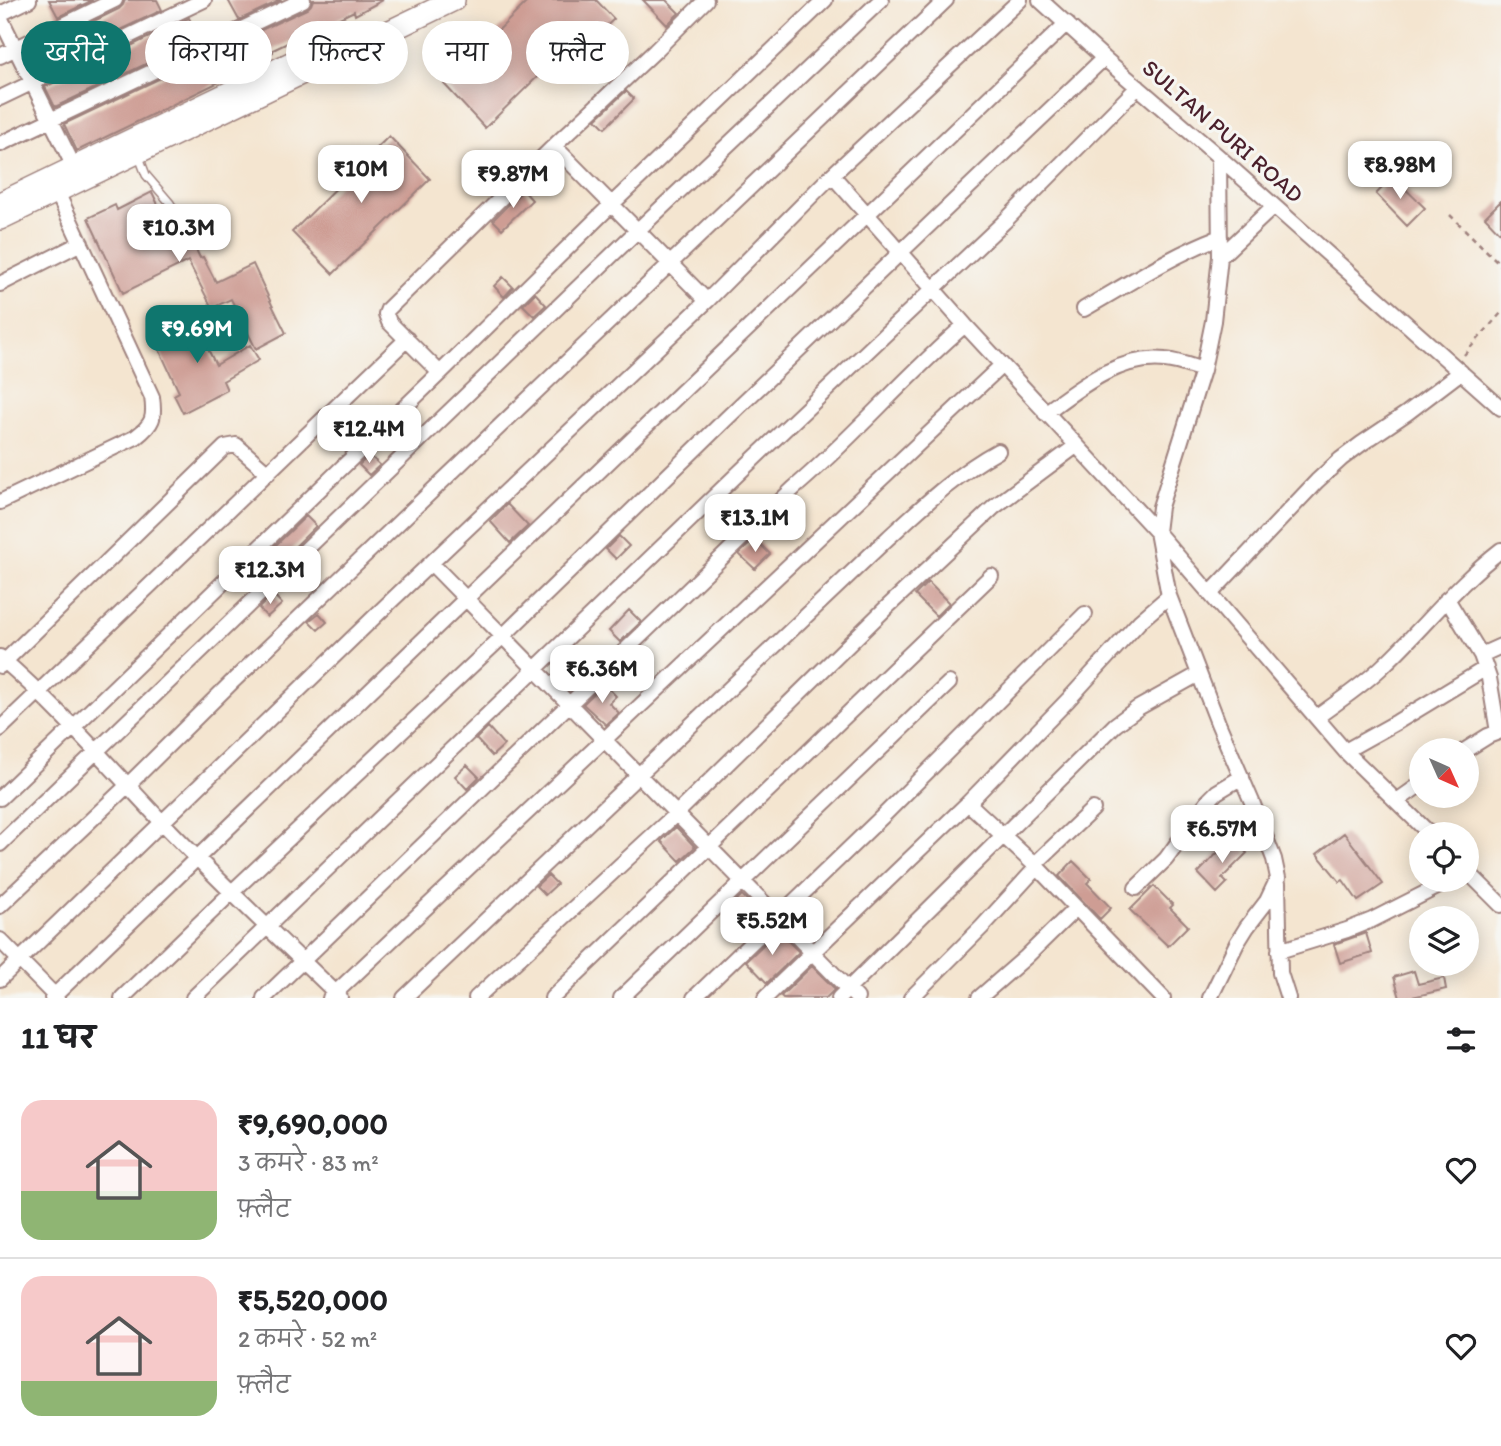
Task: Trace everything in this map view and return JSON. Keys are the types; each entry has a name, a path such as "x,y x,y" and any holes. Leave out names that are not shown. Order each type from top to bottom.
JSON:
{"street":[{"path":"21,59 0,15 29,0"},
{"path":"0,56 115,0"},
{"path":"131,35 204,0"},
{"path":"0,144 303,0"},
{"path":"0,203 422,0"},
{"path":"0,219 454,0"},
{"path":"440,373 389,322 386,314 388,309 706,0"},
{"path":"0,798 825,0"},
{"path":"0,906 946,0"},
{"path":"0,979 431,563 708,301 832,175 1020,0"},
{"name":"SULTAN PURI ROAD","path":"1040,0 1501,408"},
{"path":"0,844 872,3"},
{"path":"0,940 54,997 1067,23"},
{"path":"122,998 1104,58"},
{"path":"0,98 28,84"},
{"path":"33,84 74,167"},
{"path":"193,998 1004,222 1138,87"},
{"path":"554,146 708,301"},
{"path":"1219,157 1220,257 1213,321 1203,370 1162,498 1157,532 1169,597 1273,859 1278,878 1280,973 1288,998"},
{"path":"832,175 965,326 1157,532 1345,751 1418,822"},
{"path":"0,502 136,438 147,429 154,418 152,397 57,192"},
{"path":"1220,257 1274,206"},
{"path":"1084,309 1198,245 1220,237"},
{"path":"0,284 81,243"},
{"path":"264,998 857,431 941,346 965,326"},
{"path":"0,729 407,339"},
{"path":"1045,413 1088,382 1125,365 1146,360 1166,360 1203,370"},
{"path":"268,474 236,445 225,447 2,661 73,727 197,857 336,996 488,848 1002,365"},
{"path":"1210,594 1317,481 1361,444 1407,413 1458,369"},
{"path":"476,998 677,813 986,514 1076,446"},
{"path":"404,998 897,530 966,470 998,451"},
{"path":"1317,717 1387,663 1447,598 1501,550"},
{"path":"431,563 813,952 848,995 1002,835 1115,725 1138,708 1199,674"},
{"path":"552,998 991,576"},
{"path":"765,998 968,803 1140,621 1169,597"},
{"path":"1447,598 1484,661 1489,678 1500,731 1479,742"},
{"path":"694,998 893,807 1085,614"},
{"path":"1345,751 1397,722 1501,646"},
{"path":"621,998 949,683"},
{"path":"1136,888 1166,859 1208,801 1217,792 1242,777"},
{"path":"1397,801 1409,792"},
{"path":"968,803 1036,866 1163,998"},
{"path":"911,998 1093,809"},
{"path":"1210,998 1237,943 1267,901 1278,878"},
{"path":"1479,883 1501,905"},
{"path":"1279,950 1348,930 1428,892"},
{"path":"979,998 1076,908"}],"lane":[{"path":"138,153 146,175 170,203 180,221"}],"path":[{"path":"1450,215 1501,265"},
{"path":"1458,369 1501,313"}],"building":[{"path":"49,0 93,0 58,17"},
{"path":"125,0 157,0 162,10 131,25 131,21 94,21 123,5"},
{"path":"228,0 281,0 239,20"},
{"path":"313,0 383,0 355,15 354,11 333,21 286,21 286,44 272,52 272,25 311,5"},
{"path":"529,0 596,0 614,19 526,21 526,84 530,84 485,128 444,84 512,84 512,21 508,21"},
{"path":"643,0 666,0 679,13 667,25"},
{"path":"145,39 145,64 131,71 131,46"},
{"path":"51,84 104,84 55,107 45,87"},
{"path":"148,84 215,84 77,151 64,124"},
{"path":"626,91 634,99 605,128 596,119"},
{"path":"389,136 430,179 333,274 292,232"},
{"path":"1393,177 1425,208 1407,226 1376,194"},
{"path":"523,190 532,200 502,229 493,220"},
{"path":"152,192 169,228 175,225 183,240 190,237 216,282 253,264 286,333 256,349 231,299 212,308 188,261 123,293 88,218 115,205 117,210"},
{"path":"1501,201 1501,234 1485,217"},
{"path":"503,277 513,287 504,297 494,286"},
{"path":"535,293 546,305 534,316 523,305"},
{"path":"192,318 216,365 250,345 259,360 223,381 227,390 183,413 174,395 179,392 153,336"},
{"path":"369,455 380,465 369,475 359,465"},
{"path":"507,504 528,526 510,543 490,521"},
{"path":"785,510 799,525 786,538 771,523"},
{"path":"306,516 316,526 261,580 251,569"},
{"path":"619,536 629,546 616,559 606,549"},
{"path":"755,539 770,554 755,569 739,554"},
{"path":"928,582 949,603 936,616 915,595"},
{"path":"273,594 282,604 267,617 259,608"},
{"path":"629,610 641,622 620,642 609,631"},
{"path":"319,613 327,622 318,630 309,621"},
{"path":"604,684 616,696 609,703 619,713 606,725 583,704"},
{"path":"488,727 504,745 492,756 476,739"},
{"path":"467,765 479,777 467,789 455,776"},
{"path":"676,827 695,847 680,861 661,841"},
{"path":"1344,833 1383,884 1358,901 1343,880 1340,882 1317,854"},
{"path":"1232,838 1247,853 1222,878 1227,883 1217,893 1198,873"},
{"path":"1073,861 1091,879 1087,883 1111,908 1100,919 1059,876"},
{"path":"548,875 557,884 545,895 536,886"},
{"path":"1154,886 1173,905 1170,908 1188,926 1168,946 1130,910"},
{"path":"742,895 764,917 748,932 728,909"},
{"path":"778,931 799,952 767,983 746,961"},
{"path":"1366,933 1372,953 1340,963 1334,944"},
{"path":"812,966 835,989 826,998 783,998 781,996"},
{"path":"1409,972 1409,976 1416,976 1418,984 1444,978 1446,989 1400,998 1394,977"}]}
